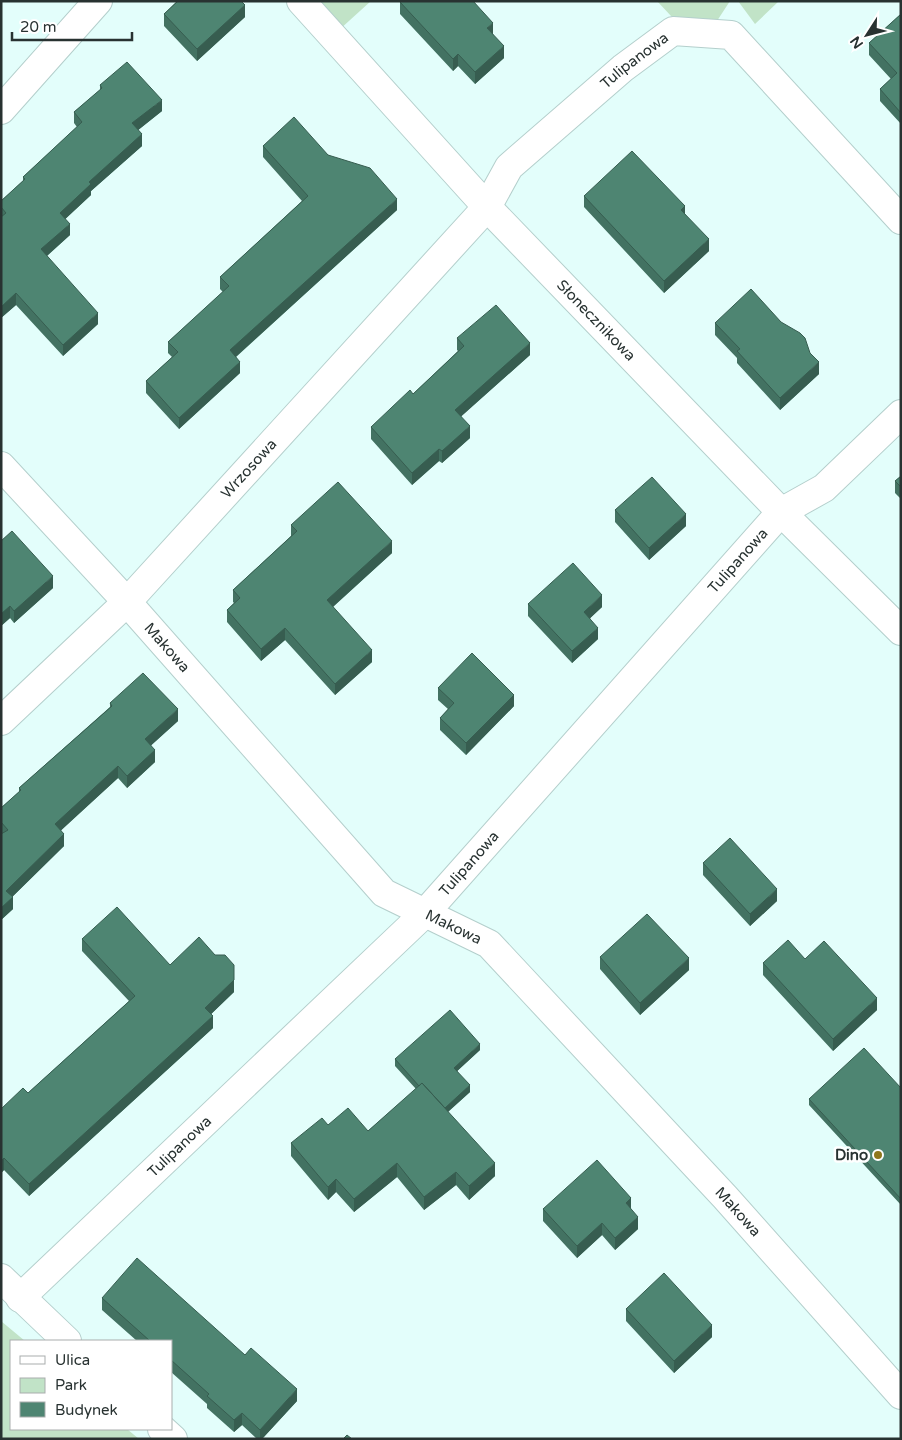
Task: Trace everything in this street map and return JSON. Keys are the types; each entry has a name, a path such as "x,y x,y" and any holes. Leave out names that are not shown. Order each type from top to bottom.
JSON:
{"street":[{"path":"1,110 98,1"},
{"name":"Słonecznikowa","path":"301,1 487,208 782,512 901,631"},
{"name":"Tulipanowa","path":"487,208 509,167 622,68 674,31 731,35 901,220"},
{"name":"Wrzosowa","path":"1,721 127,602 487,208"},
{"name":"Tulipanowa","path":"20,1298 425,913 782,512 824,488 901,414"},
{"name":"Makowa","path":"1,466 127,602 384,893 489,944 725,1197 901,1395"},
{"path":"1,1278 66,1340"},
{"path":"163,1430 173,1439"}],"green space":[{"path":"312,1 371,1 339,30"},
{"path":"657,1 730,1 700,47"},
{"path":"738,1 779,1 755,24"},
{"path":"1,1321 24,1340 10,1340 10,1430 128,1430 139,1439 1,1439"}],"building":[{"path":"178,1 241,1 245,5 197,49 164,14"},
{"path":"401,1 473,1 493,23 487,28 504,46 475,72 458,54 453,59"},
{"path":"901,14 901,113 880,89 897,73 869,43"},
{"path":"127,62 162,100 132,123 142,134 89,182 91,184 60,213 70,224 41,249 98,313 63,345 16,293 1,307 1,217 6,213 1,207 1,201 25,179 23,177 82,122 74,112 102,88 100,85"},
{"path":"294,117 328,155 370,168 397,199 230,350 240,362 179,418 146,381 178,352 168,342 229,286 220,277 308,196 263,146"},
{"path":"632,151 685,206 681,210 709,239 664,281 584,196"},
{"path":"751,289 781,322 805,338 810,353 819,362 780,398 737,351 740,349 715,323"},
{"path":"496,305 530,343 455,410 470,426 442,451 439,449 412,473 371,427 410,390 413,394 464,346 457,338"},
{"path":"901,476 901,487 895,481"},
{"path":"652,477 686,514 649,548 615,510"},
{"path":"338,482 392,541 327,600 372,650 335,684 285,628 261,649 227,610 240,598 233,590 297,531 291,525"},
{"path":"12,531 53,576 14,611 10,606 1,614 1,541"},
{"path":"573,563 602,595 584,612 598,628 572,651 528,604"},
{"path":"472,653 514,695 466,743 440,718 454,703 438,688"},
{"path":"143,673 178,709 145,739 155,750 127,776 118,766 55,824 64,834 6,891 13,897 1,908 1,834 8,830 1,822 1,808 21,790 19,788 112,706 110,703"},
{"path":"730,838 777,889 750,914 703,863"},
{"path":"117,907 170,965 199,937 215,955 225,955 234,965 234,980 205,1008 213,1016 29,1184 4,1158 1,1161 1,1109 23,1088 28,1093 135,996 82,939"},
{"path":"647,914 689,958 640,1003 600,957"},
{"path":"788,940 805,959 824,941 877,998 833,1039 763,963"},
{"path":"450,1010 480,1044 454,1068 470,1085 445,1108 422,1083 419,1086 395,1059"},
{"name":"Dino","path":"864,1048 901,1088 901,1199 809,1099"},
{"path":"422,1083 495,1163 469,1186 456,1172 424,1197 397,1163 354,1199 336,1179 328,1187 291,1143 322,1118 328,1125 348,1108 368,1131"},
{"path":"597,1160 631,1198 626,1203 638,1217 615,1238 602,1223 577,1246 543,1209"},
{"path":"137,1258 245,1355 251,1348 297,1389 260,1430 242,1413 234,1420 207,1396 209,1394 172,1361 172,1340 149,1340 102,1298"},
{"path":"664,1273 712,1325 674,1361 626,1309"},
{"path":"347,1435 352,1439 343,1439"}],"place":[{"name":"Dino","path":"878,1155"}]}
